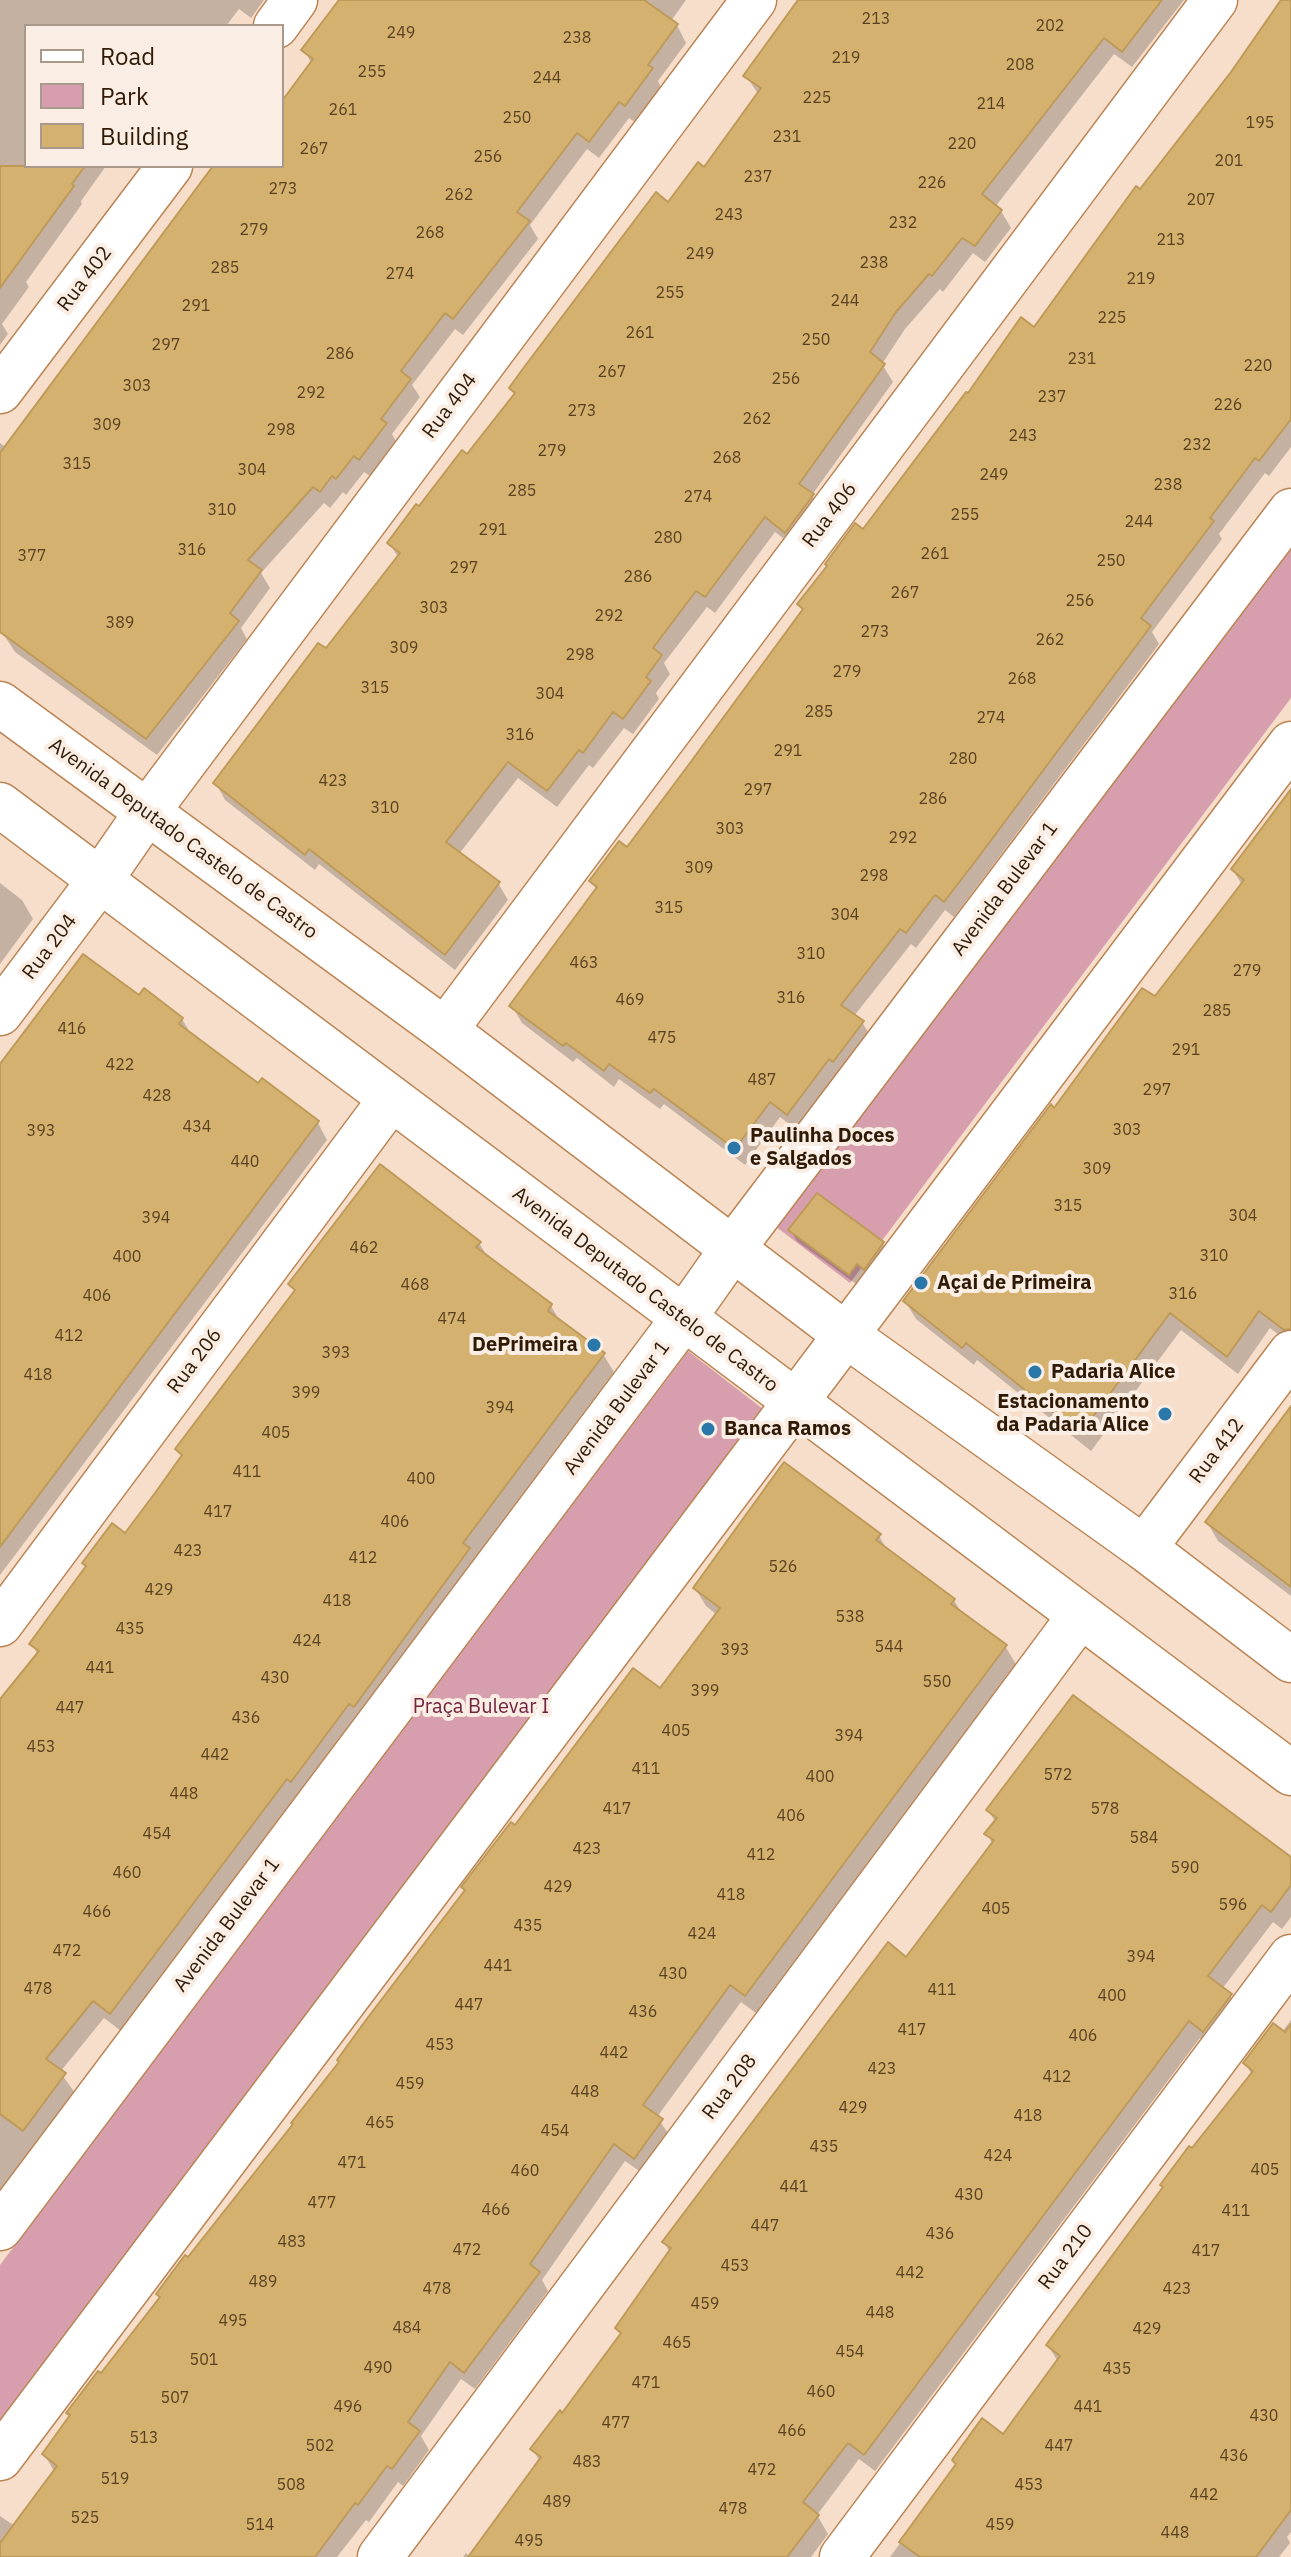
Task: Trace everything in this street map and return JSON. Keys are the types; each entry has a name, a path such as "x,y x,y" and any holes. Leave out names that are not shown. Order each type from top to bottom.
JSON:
{"street":[{"path":"277,24 295,0"},
{"name":"Rua 404","path":"100,880 147,812 754,0"},
{"name":"Rua 406","path":"445,1030 1215,0"},
{"name":"Rua 402","path":"0,391 168,168"},
{"name":"Avenida Bulevar 1","path":"0,2228 683,1319 733,1248 1291,511"},
{"name":"Avenida Deputado Castelo de Castro","path":"0,704 445,1030 846,1335 1144,1548 1291,1660"},
{"path":"0,2458 1291,744"},
{"name":"Avenida Deputado Castelo de Castro","path":"0,805 1291,1773"},
{"name":"Rua 204","path":"0,1013 100,880"},
{"name":"Rua 206","path":"0,1624 391,1099"},
{"name":"Rua 412","path":"1144,1548 1291,1353"},
{"name":"Rua 208","path":"380,2557 1080,1616"},
{"name":"Rua 210","path":"842,2557 1291,1957"}],"green space":[{"path":"1291,536 1291,698 850,1283 775,1226"},
{"name":"Praça Bulevar I","path":"688,1351 763,1409 0,2420 0,2265"}],"building":[{"path":"339,0 644,0 678,24 648,65 653,68 625,106 619,102 589,142 577,133 517,212 530,221 453,319 445,313 401,371 411,379 381,419 387,423 359,460 354,456 336,479 332,476 320,492 313,487 248,560 262,570 230,613 239,621 146,739 0,632 0,453 212,168 284,168 284,98 313,59 301,50"},
{"path":"798,0 1162,0 1122,52 1104,38 982,194 1002,210 975,246 962,238 932,276 929,274 896,312 870,352 885,364 799,484 814,494 785,533 765,517 705,597 696,591 653,648 662,655 646,677 651,681 623,719 613,712 583,753 579,750 547,791 508,762 446,842 500,882 445,955 309,849 305,855 213,783 318,643 326,648 400,553 387,543 462,450 467,454 515,393 509,388 656,192 668,202 698,162 704,167 761,88 743,76"},
{"path":"1281,0 1291,0 1291,419 1259,461 1255,458 1210,518 1214,521 1141,618 1151,626 944,902 935,895 906,933 900,929 841,1005 864,1021 833,1062 829,1059 787,1115 770,1102 735,1149 654,1089 650,1093 609,1064 604,1071 566,1043 563,1046 509,1006 597,887 589,881 619,841 627,847 803,609 797,604 855,523 863,529 968,393 1021,317 1034,327 1136,186 1140,189 1231,72"},
{"path":"0,166 84,168 72,184 74,186 0,288"},
{"path":"1291,789 1291,1329 1284,1330 1259,1311 1227,1357 1170,1313 1080,1434 966,1343 962,1348 903,1301 1051,1104 1054,1108 1142,988 1155,996 1244,880 1231,869"},
{"path":"83,954 139,995 144,988 183,1018 179,1024 258,1083 262,1078 319,1121 0,1547 0,1064"},
{"path":"380,1164 481,1242 476,1247 552,1304 548,1311 605,1353 463,1543 470,1548 354,1707 349,1704 291,1782 287,1779 110,2014 93,2001 46,2059 66,2073 23,2131 0,2114 0,1699 39,1651 29,1644 86,1566 82,1563 112,1523 125,1533 155,1493 182,1455 175,1449 295,1290 288,1284"},
{"path":"817,1193 884,1242 864,1270 857,1264 849,1275 788,1230"},
{"path":"1291,1406 1291,1587 1205,1522"},
{"path":"784,1462 881,1534 876,1540 955,1599 951,1604 1007,1645 745,1996 730,1985 643,2105 663,2119 634,2159 614,2144 530,2264 540,2272 464,2373 450,2362 408,2422 420,2431 392,2469 387,2466 358,2505 355,2503 315,2557 0,2557 0,2543 57,2466 42,2454 70,2415 66,2413 160,2297 156,2294 185,2255 188,2257 293,2124 366,2020 465,1890 461,1887 511,1822 515,1825 633,1668 660,1688 720,1608 693,1588"},
{"path":"1073,1695 1291,1857 1291,1885 1271,1912 1262,1905 1208,1976 1232,1994 1203,2032 1189,2021 864,2455 848,2443 803,2502 819,2515 787,2557 468,2557 541,2457 530,2449 560,2410 562,2413 621,2333 615,2328 671,2248 662,2242 888,1942 906,1957 994,1840 984,1834 997,1818 986,1810"},
{"path":"1273,2023 1285,2032 1291,2024 1291,2510 1256,2557 920,2557 899,2542 956,2464 952,2460 982,2418 1003,2434 1060,2356 1046,2345 1163,2187 1160,2185 1189,2146 1192,2148 1253,2071 1243,2063"}],"place":[{"name":"Paulinha Doces e Salgados","path":"734,1148"},
{"name":"Açai de Primeira","path":"921,1283"},
{"name":"DePrimeira","path":"594,1345"},
{"name":"Padaria Alice","path":"1035,1372"},
{"name":"Estacionamento da Padaria Alice","path":"1165,1414"},
{"name":"Banca Ramos","path":"708,1429"}]}
